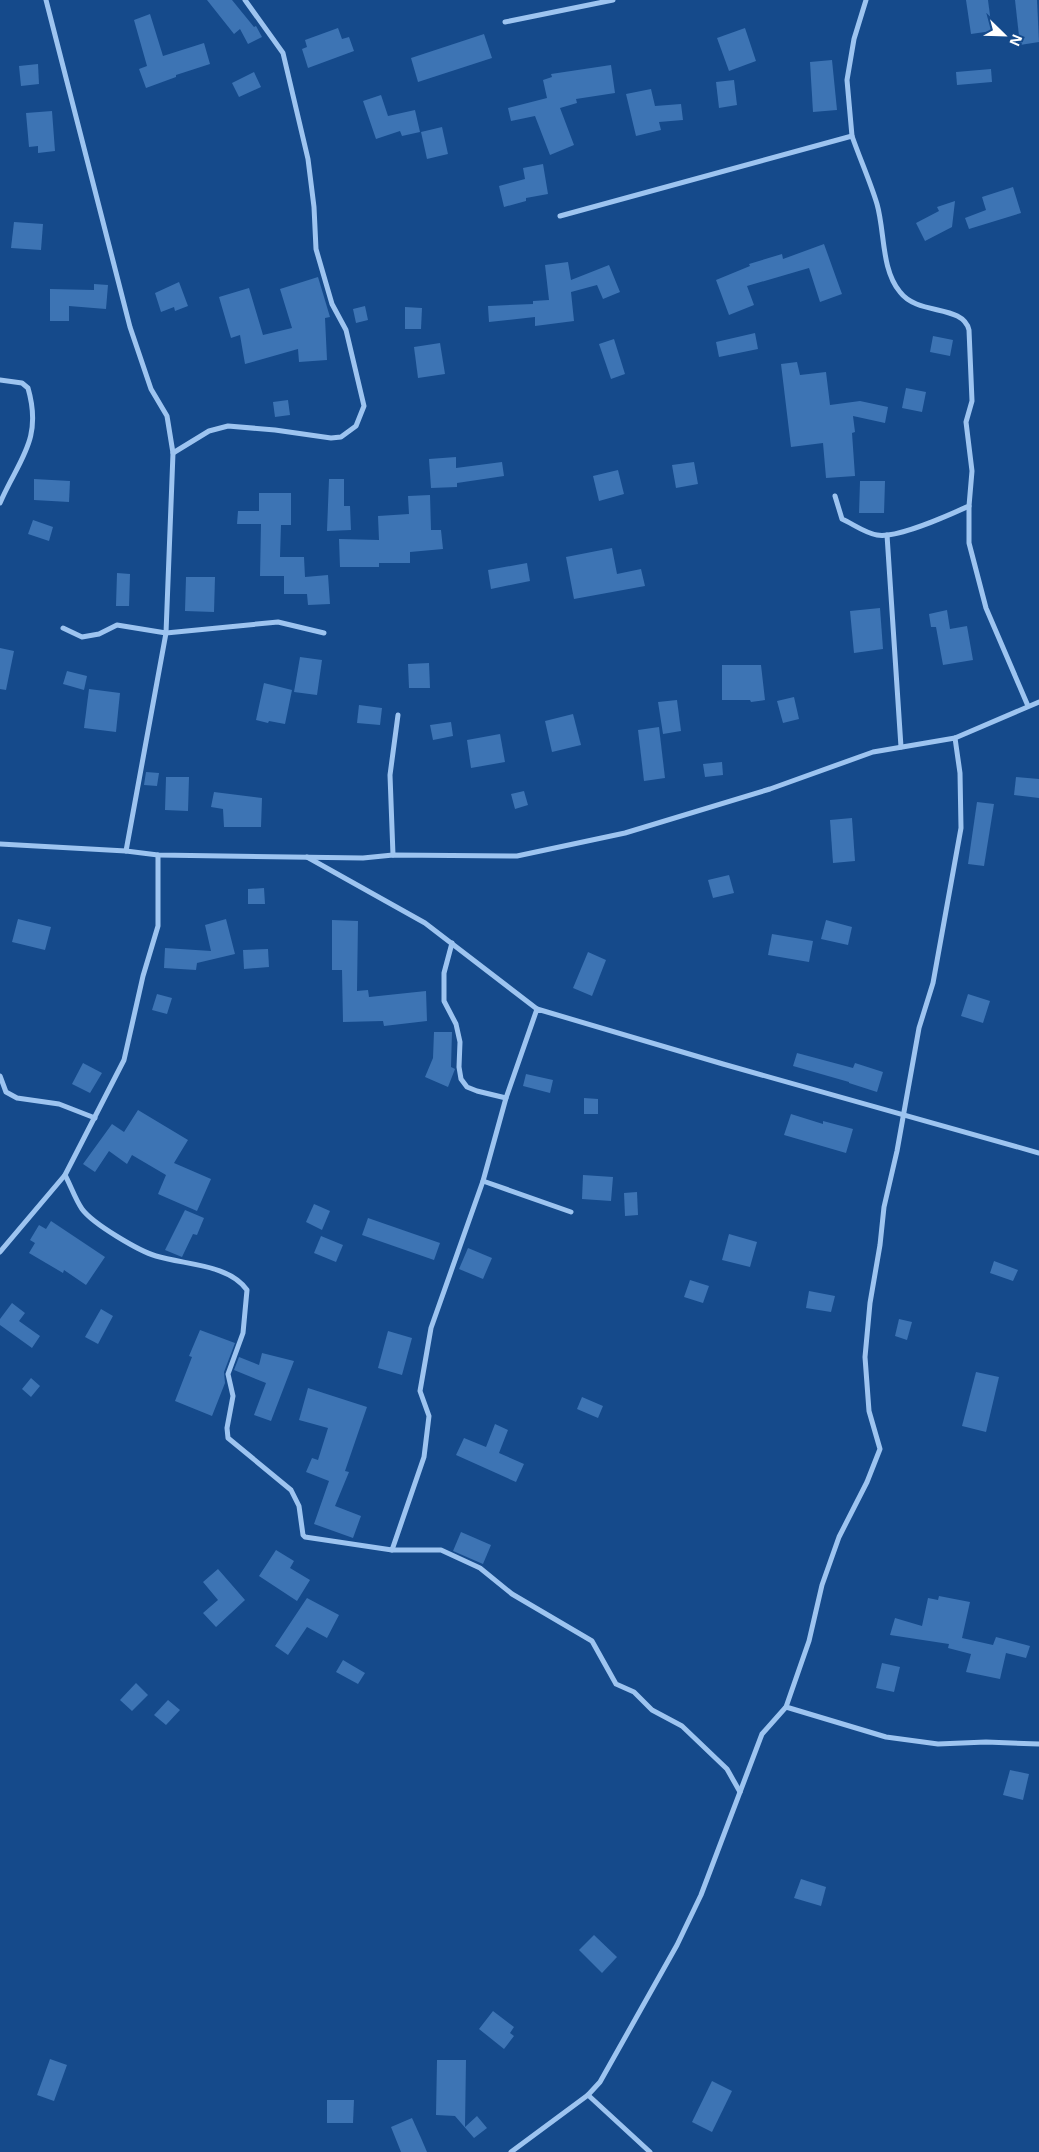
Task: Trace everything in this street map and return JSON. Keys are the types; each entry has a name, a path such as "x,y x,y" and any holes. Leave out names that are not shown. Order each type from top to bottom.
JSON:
{"street":[{"path":"46,0 130,327 150,389 167,416 173,453 166,633 126,851"},
{"path":"173,453 209,432 228,426 331,438 340,437 356,426 364,406 346,330 332,304 316,249 314,207 308,160 284,53 275,44 245,0"},
{"path":"505,22 613,0"},
{"path":"866,0 865,9 854,39 847,80 852,136 877,205 891,278 911,304 961,317 968,323 970,330 972,401 966,422 972,471 968,506 969,543 986,608 1028,706"},
{"path":"560,216 852,136"},
{"path":"0,380 22,383 28,388 34,415 32,436 22,462 0,503"},
{"path":"835,496 842,519 877,535 886,535 932,522 968,506"},
{"path":"886,535 901,747"},
{"path":"63,628 82,637 99,634 117,625 166,633 278,622 324,633"},
{"path":"0,844 126,851 158,855 362,858 393,854 517,856 625,833 770,789 873,752 955,738 1039,702"},
{"path":"393,854 390,775 398,715"},
{"path":"511,2152 588,2095 600,2082 677,1946 700,1895 762,1734 786,1707 809,1641 822,1585 836,1545 867,1482 880,1449 869,1411 865,1357 884,1207 897,1150 919,1028 933,983 960,828 960,774 955,738"},
{"path":"0,1252 65,1175 124,1060 143,976 158,926 158,855"},
{"path":"305,856 425,923 537,1009 1039,1153"},
{"path":"452,943 444,973 444,1001 456,1024 460,1042 459,1067 461,1079 467,1086 477,1091 506,1098"},
{"path":"392,1550 424,1457 429,1416 420,1391 431,1328 483,1181 506,1098 537,1009"},
{"path":"0,1076 6,1092 17,1098 60,1104 95,1118"},
{"path":"65,1175 83,1210 113,1234 154,1256 226,1272 241,1281 247,1290 243,1333 228,1374 233,1396 227,1428 228,1438 292,1490 299,1506 303,1535 392,1550 441,1550 480,1568 512,1594 592,1641 616,1684 634,1692 652,1710 682,1726 727,1770 740,1792"},
{"path":"483,1181 572,1212"},
{"path":"786,1707 886,1737 938,1744 986,1742 1039,1744"},
{"path":"588,2095 650,2152"}],"building":[{"path":"207,0 232,0 254,27 256,26 262,37 248,44 240,29 234,34"},
{"path":"966,0 988,0 992,31 971,34"},
{"path":"1015,0 1037,0 1039,42 1020,45"},
{"path":"150,14 163,56 204,43 210,64 176,75 176,77 146,88 139,69 147,66 134,20"},
{"path":"338,28 342,39 349,37 354,51 308,68 302,49 307,47 305,40"},
{"path":"745,28 756,61 729,71 717,38"},
{"path":"484,34 492,58 418,82 411,58"},
{"path":"832,60 837,110 813,112 810,62"},
{"path":"38,64 39,84 21,86 19,66"},
{"path":"611,65 615,93 576,99 577,103 560,108 574,145 550,155 535,116 511,121 508,108 547,98 543,80 552,77 551,74"},
{"path":"991,69 992,82 957,85 956,72"},
{"path":"254,72 261,87 239,97 232,83"},
{"path":"734,80 737,105 719,108 716,82"},
{"path":"651,89 655,106 681,104 683,120 659,122 661,130 636,136 626,94"},
{"path":"381,95 388,116 415,110 420,132 402,136 400,131 376,139 363,101"},
{"path":"52,111 55,151 38,153 38,146 29,147 26,113"},
{"path":"442,127 448,154 427,159 421,132"},
{"path":"543,164 548,194 526,198 526,201 504,207 499,186 525,179 523,168"},
{"path":"1013,187 1021,213 969,229 965,218 986,210 982,197"},
{"path":"955,201 952,227 925,241 916,223 939,211 937,207"},
{"path":"14,222 43,224 41,250 11,248"},
{"path":"824,244 842,294 820,302 809,268 747,286 754,305 729,315 716,280 750,266 749,264 782,254 783,259"},
{"path":"568,262 571,280 609,265 620,292 603,299 597,285 571,292 574,321 535,326 535,317 489,322 488,306 533,304 533,301 549,300 545,265"},
{"path":"318,277 330,317 325,318 327,360 299,362 298,349 245,364 240,335 231,338 219,297 249,288 263,335 292,328 280,289"},
{"path":"179,282 188,306 175,311 174,307 161,312 155,293"},
{"path":"94,284 108,285 106,309 69,306 69,321 50,321 50,289 94,290"},
{"path":"365,306 368,320 356,323 353,309"},
{"path":"405,307 422,308 421,329 405,329"},
{"path":"755,333 758,349 719,357 716,342"},
{"path":"933,336 953,340 950,356 930,352"},
{"path":"614,339 625,374 611,379 599,344"},
{"path":"440,343 445,374 418,378 414,347"},
{"path":"797,362 800,375 826,372 830,405 860,401 888,407 885,423 853,416 855,432 852,433 855,476 826,478 823,443 791,447 781,364"},
{"path":"906,388 926,392 922,412 902,408"},
{"path":"288,400 290,415 275,417 273,402"},
{"path":"456,457 456,468 502,462 504,476 457,483 457,487 431,488 429,459"},
{"path":"694,462 698,484 676,488 672,465"},
{"path":"618,470 624,494 599,501 593,476"},
{"path":"34,479 70,481 69,502 34,500"},
{"path":"329,479 344,479 344,506 350,506 351,530 327,531"},
{"path":"860,481 885,481 884,513 859,513"},
{"path":"259,493 291,493 291,525 281,525 280,557 304,557 305,577 328,575 330,604 308,605 307,594 284,594 284,576 260,576 261,524 237,524 238,511 259,511"},
{"path":"430,495 431,530 441,530 443,549 410,552 410,563 379,563 379,567 340,567 339,539 379,540 378,516 409,514 408,496"},
{"path":"33,520 53,527 49,541 28,534"},
{"path":"612,548 617,574 641,569 645,586 574,599 566,557"},
{"path":"527,563 530,581 491,589 488,570"},
{"path":"117,573 130,574 129,606 116,606"},
{"path":"186,577 215,577 214,612 185,611"},
{"path":"880,608 883,649 854,653 850,611"},
{"path":"947,610 950,629 967,626 973,660 943,665 936,627 931,627 929,614"},
{"path":"0,648 14,651 6,690 0,689"},
{"path":"300,657 322,660 317,695 294,692"},
{"path":"429,663 430,688 409,688 408,664"},
{"path":"722,665 761,665 765,700 751,702 750,700 722,700"},
{"path":"67,671 87,676 84,690 63,684"},
{"path":"264,683 292,690 285,724 256,720"},
{"path":"89,689 120,693 116,732 84,728"},
{"path":"794,697 799,719 783,723 777,701"},
{"path":"677,700 681,731 663,734 658,702"},
{"path":"359,705 382,708 380,725 357,723"},
{"path":"573,714 581,745 552,752 545,721"},
{"path":"451,722 453,736 433,740 430,725"},
{"path":"659,727 665,778 644,781 638,730"},
{"path":"500,734 505,762 471,768 467,740"},
{"path":"722,762 723,775 705,777 703,764"},
{"path":"146,772 159,773 157,786 144,785"},
{"path":"166,777 189,777 188,811 165,810"},
{"path":"1016,777 1039,779 1039,798 1014,795"},
{"path":"524,791 528,805 515,809 511,794"},
{"path":"214,792 262,798 261,827 224,827 223,809 211,807"},
{"path":"977,802 994,804 984,866 968,864"},
{"path":"852,818 855,861 833,863 830,820"},
{"path":"729,875 734,893 713,898 708,880"},
{"path":"264,888 265,904 248,904 248,889"},
{"path":"18,919 51,927 45,950 12,942"},
{"path":"226,919 235,954 197,963 196,970 164,968 165,948 211,951 205,925"},
{"path":"332,920 358,921 357,991 368,990 369,997 426,991 427,1021 384,1026 383,1021 343,1022 342,970 332,970"},
{"path":"826,920 852,927 848,945 821,939"},
{"path":"772,934 813,941 809,962 768,955"},
{"path":"268,949 269,967 244,969 243,950"},
{"path":"588,952 606,960 592,996 573,988"},
{"path":"157,994 172,998 167,1014 152,1010"},
{"path":"968,994 990,1001 983,1023 961,1016"},
{"path":"434,1032 452,1032 451,1067 455,1069 448,1087 425,1077 433,1058"},
{"path":"797,1053 853,1068 855,1063 883,1072 877,1092 793,1066"},
{"path":"83,1063 102,1073 90,1093 72,1084"},
{"path":"526,1074 553,1080 550,1093 523,1086"},
{"path":"584,1098 598,1099 598,1114 584,1114"},
{"path":"138,1110 188,1140 174,1163 211,1179 197,1211 158,1194 166,1175 132,1155 127,1164 109,1151 95,1172 83,1164 112,1124 124,1132"},
{"path":"791,1114 823,1124 823,1121 853,1129 846,1153 784,1135"},
{"path":"583,1175 613,1177 611,1201 582,1199"},
{"path":"637,1192 638,1215 625,1216 624,1193"},
{"path":"314,1204 330,1211 322,1230 306,1222"},
{"path":"185,1210 204,1218 197,1235 193,1234 182,1257 165,1250"},
{"path":"368,1218 440,1243 434,1260 362,1235"},
{"path":"51,1221 105,1257 86,1285 64,1270 63,1273 29,1253 35,1243 30,1240 39,1225 46,1229"},
{"path":"729,1234 757,1242 750,1267 722,1260"},
{"path":"321,1236 343,1245 336,1262 314,1253"},
{"path":"468,1248 492,1258 483,1279 459,1269"},
{"path":"994,1261 1018,1270 1013,1281 990,1273"},
{"path":"690,1280 709,1286 703,1303 684,1297"},
{"path":"809,1291 835,1296 831,1312 806,1308"},
{"path":"12,1303 25,1313 19,1321 40,1336 32,1348 0,1325 0,1319"},
{"path":"101,1309 113,1316 98,1344 85,1337"},
{"path":"899,1319 912,1322 907,1340 895,1336"},
{"path":"200,1330 235,1343 224,1372 225,1383 212,1416 175,1401 192,1357 189,1356"},
{"path":"388,1331 412,1338 402,1375 378,1368"},
{"path":"262,1353 294,1361 271,1421 254,1415 266,1383 234,1370 239,1357 259,1365"},
{"path":"976,1372 999,1377 986,1432 962,1426"},
{"path":"31,1378 40,1386 31,1397 22,1389"},
{"path":"308,1388 367,1407 345,1471 349,1472 335,1506 361,1516 353,1538 314,1524 329,1481 306,1472 312,1458 318,1460 328,1428 299,1420"},
{"path":"582,1397 603,1406 598,1418 577,1409"},
{"path":"495,1424 508,1430 499,1453 524,1464 516,1482 456,1455 464,1438 486,1447"},
{"path":"461,1532 491,1545 483,1564 453,1551"},
{"path":"276,1550 294,1561 290,1568 310,1580 297,1601 259,1576"},
{"path":"218,1569 245,1600 216,1627 203,1613 218,1600 203,1582"},
{"path":"939,1596 970,1602 962,1638 993,1645 996,1637 1030,1646 1026,1658 1006,1653 1000,1679 966,1672 971,1654 948,1648 949,1644 890,1635 895,1618 922,1626 928,1598 938,1600"},
{"path":"307,1598 339,1615 327,1638 307,1627 288,1655 275,1646"},
{"path":"343,1660 365,1673 358,1684 336,1672"},
{"path":"882,1663 900,1667 894,1692 876,1688"},
{"path":"136,1683 148,1695 132,1711 120,1700"},
{"path":"168,1700 180,1710 166,1725 154,1715"},
{"path":"1010,1770 1029,1774 1023,1800 1003,1795"},
{"path":"801,1879 826,1887 821,1906 794,1898"},
{"path":"594,1935 617,1957 602,1973 579,1950"},
{"path":"493,2011 514,2027 510,2033 514,2036 504,2049 479,2029"},
{"path":"50,2059 67,2065 54,2101 37,2095"},
{"path":"437,2060 466,2060 465,2127 477,2116 487,2128 474,2138 455,2116 436,2115"},
{"path":"712,2081 732,2091 712,2132 692,2122"},
{"path":"327,2100 354,2100 353,2123 327,2123"},
{"path":"412,2118 427,2152 401,2152 391,2127"}]}
